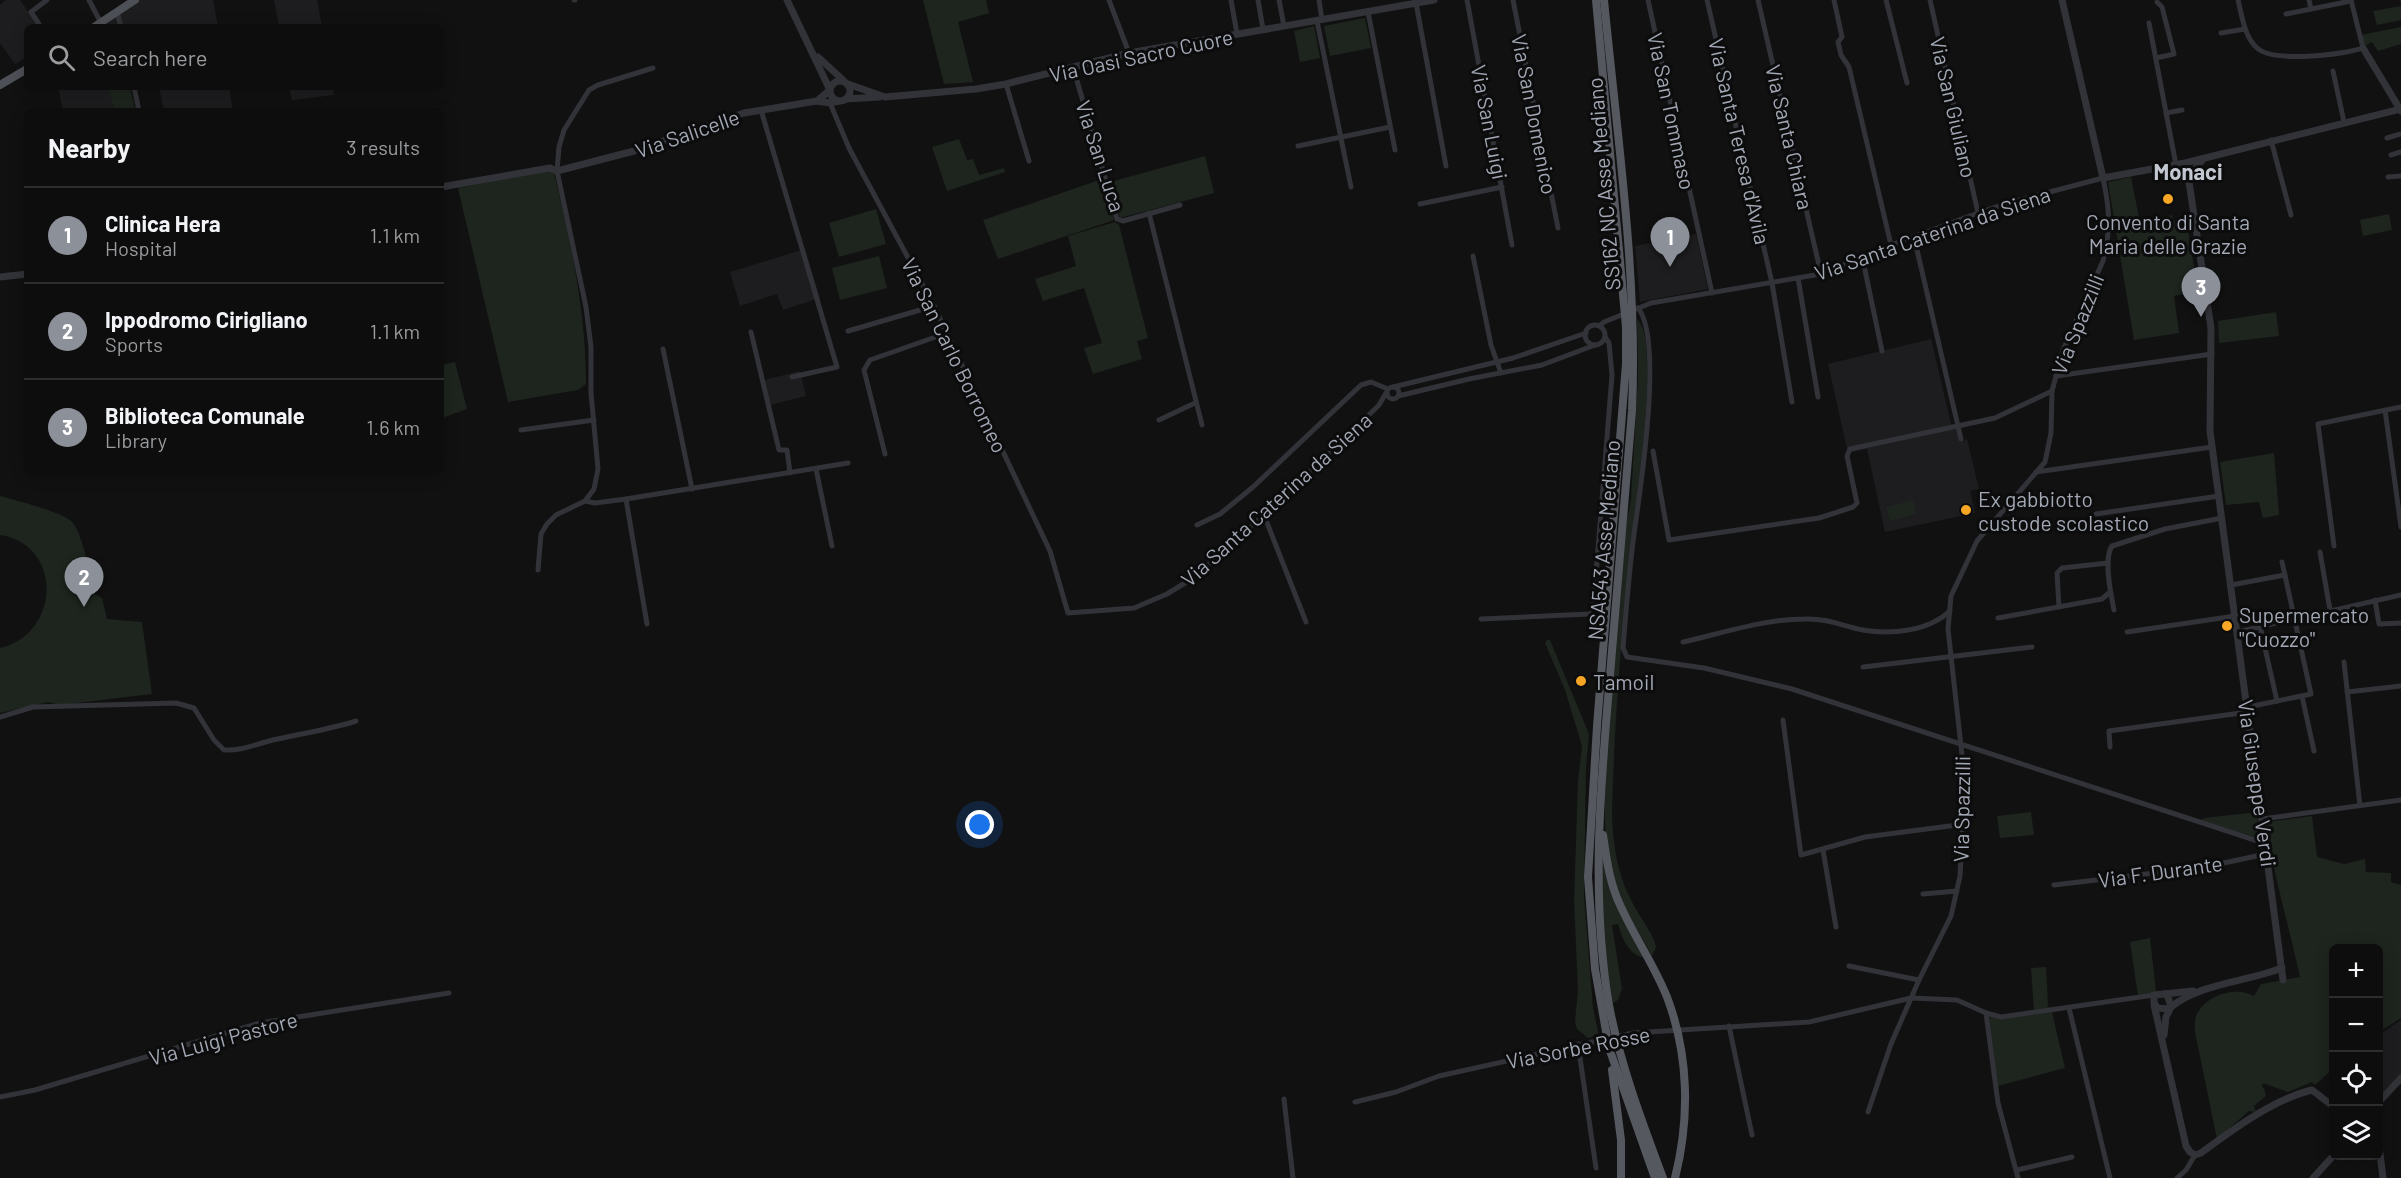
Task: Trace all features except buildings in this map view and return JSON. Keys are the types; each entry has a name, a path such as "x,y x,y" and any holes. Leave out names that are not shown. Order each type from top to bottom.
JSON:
{"highway":[{"name":"NSA543 Asse Mediano","path":"1596,0 1630,364 1632,411 1599,806 1599,969 1618,1044 1663,1178"},
{"name":"SS162 NC Asse Mediano","path":"1596,726 1630,364 1627,252 1604,0"},
{"name":"NSA543 Asse Mediano","path":"1596,726 1588,877 1609,1048 1630,1114 1655,1178"},
{"path":"1599,806 1611,878 1625,914 1666,996 1683,1055 1686,1102 1675,1178"},
{"path":"1609,1048 1621,1140 1621,1178"}],"main road":[{"path":"99,24 135,0"},
{"path":"0,85 24,71"}],"street":[{"path":"39,24 31,12 47,0"},
{"path":"89,0 98,24"},
{"name":"Via Oasi Sacro Cuore","path":"787,0 830,90"},
{"path":"1109,0 1129,53"},
{"path":"1231,0 1237,34"},
{"path":"1258,0 1263,29"},
{"path":"1279,0 1284,26"},
{"path":"1319,0 1320,20 1351,187"},
{"name":"Via Oasi Sacro Cuore","path":"811,48 826,66 846,83 885,97 1006,84 1129,53 1434,0"},
{"name":"Via San Luigi","path":"1467,0 1512,245"},
{"name":"Via San Domenico","path":"1513,0 1558,228"},
{"name":"Via San Tommaso","path":"1648,0 1712,293"},
{"name":"Via Santa Teresa d'Avila","path":"1707,0 1772,283 1792,402"},
{"name":"Via Santa Chiara","path":"1758,0 1821,274"},
{"path":"1833,0 1842,37 1838,42 1841,56 1849,67 1891,244"},
{"path":"1886,0 1907,83"},
{"name":"Via San Giuliano","path":"1930,0 1978,213"},
{"path":"2062,0 2103,178"},
{"path":"2238,0 2247,35 2258,49 2274,55 2327,54 2350,52 2363,48"},
{"path":"2309,0 2311,9"},
{"path":"2286,14 2351,1 2363,48 2401,110"},
{"path":"2156,58 2174,54 2162,7 2157,2"},
{"path":"1416,3 1446,166"},
{"path":"117,12 120,24"},
{"path":"1368,12 1395,150"},
{"path":"2149,23 2176,165"},
{"path":"2221,33 2245,29"},
{"name":"Via San Luca","path":"1073,67 1118,219 1123,221 1180,205"},
{"path":"538,570 539,541 547,524 556,515 585,501 594,489 598,469 591,393 591,347 586,307 557,171 559,147 564,130 589,90 652,68"},
{"path":"2333,71 2344,122"},
{"path":"817,101 830,90 835,82 846,83 849,93 842,100"},
{"path":"1006,84 1029,160"},
{"path":"135,90 138,108"},
{"path":"830,90 831,96 842,100"},
{"path":"817,101 830,103 885,97"},
{"name":"Via Salicelle","path":"444,186 550,168 557,171 634,151 744,113 817,101"},
{"name":"Via San Carlo Borromeo","path":"830,103 849,148 934,306 1050,551 1068,613"},
{"path":"760,110 837,367 792,377"},
{"path":"2166,113 2182,110"},
{"name":"Via Santa Caterina da Siena","path":"1599,326 1610,319 1651,303 1821,274 1891,244 2008,203 2103,178 2185,163 2344,122 2401,110"},
{"path":"1298,146 1390,127"},
{"path":"2387,138 2401,134"},
{"path":"2271,140 2291,215"},
{"path":"2391,154 2401,152"},
{"path":"2167,166 2189,178 2205,158"},
{"name":"Via Giuseppe Verdi","path":"2185,163 2211,328 2210,431 2283,980"},
{"path":"2388,177 2401,176"},
{"name":"Via Spazzilli","path":"1923,894 1957,891 1960,876 1965,824 1965,782 1948,629 1952,596 1977,541 2045,462 2051,434 2052,391 2063,350 2104,254 2110,218 2103,178"},
{"path":"1420,204 1502,187"},
{"path":"1149,213 1202,425"},
{"path":"1914,237 1961,439"},
{"path":"1473,256 1491,345 1501,373"},
{"path":"1862,256 1882,351"},
{"path":"0,277 24,274"},
{"path":"1798,278 1818,397"},
{"path":"849,331 934,306"},
{"path":"1638,308 1645,319 1650,363 1641,489 1623,648 1627,657 1732,673 1830,700 2264,843"},
{"path":"1379,405 1398,396 1422,390 1553,362 1601,343 1610,319"},
{"path":"1379,405 1389,389 1498,362 1586,333 1590,328 1599,326 1605,330"},
{"path":"751,332 779,450 787,450 790,473"},
{"path":"885,454 864,369 870,360 947,333"},
{"path":"1586,333 1586,341 1595,345"},
{"path":"1481,619 1593,612 1611,386 1610,343 1605,337"},
{"path":"663,349 692,489"},
{"path":"2056,376 2212,354"},
{"path":"1419,381 1422,390"},
{"path":"1197,525 1220,514 1253,487 1361,385 1371,382 1398,390 1398,396"},
{"path":"1389,389 1391,399"},
{"path":"1653,451 1669,540 1819,518 1853,507 1857,503 1847,456 1850,449 1995,418 2052,391"},
{"path":"1159,420 1195,403"},
{"name":"Via Santa Caterina da Siena","path":"1068,613 1134,608 1167,594 1206,567 1379,405"},
{"path":"2334,546 2318,424 2401,407"},
{"path":"2385,410 2401,527"},
{"path":"521,430 594,420"},
{"path":"2036,472 2212,447"},
{"path":"585,501 595,503 626,499 848,464"},
{"path":"816,469 832,546"},
{"path":"2096,514 2219,496"},
{"path":"626,499 647,624"},
{"path":"1264,515 1306,622"},
{"path":"2114,610 2108,563 2108,552 2112,546 2165,529 2222,519"},
{"path":"2320,552 2330,610"},
{"path":"2110,747 2109,731 2248,710 2311,694 2282,562"},
{"path":"2059,607 2056,573 2062,568 2108,563"},
{"path":"2231,585 2285,575"},
{"path":"1998,618 2102,599 2110,592"},
{"path":"2237,632 2401,595"},
{"path":"2376,600 2379,624 2401,623"},
{"path":"1683,642 1773,622 1804,619 1834,622 1864,630 1900,631 1936,621 1950,611"},
{"path":"2127,632 2235,616"},
{"path":"2260,626 2277,701"},
{"path":"1863,667 2032,647"},
{"path":"2344,662 2360,806"},
{"path":"2348,692 2401,686"},
{"path":"2302,696 2314,751"},
{"path":"0,717 33,708 176,704 194,708 214,740 224,750 240,751 269,741 334,728 356,721"},
{"path":"1783,720 1801,855 1865,837 1965,824"},
{"path":"2262,819 2401,800"},
{"path":"1823,850 1836,927"},
{"name":"Via F. Durante","path":"2054,885 2205,867 2266,854"},
{"path":"1868,1112 1891,1044 1919,980 1951,916 1957,891"},
{"path":"1849,966 1919,980"},
{"path":"2154,1005 2159,1009 2170,1008 2185,997 2282,968"},
{"path":"2195,1155 2186,1146 2154,1005 2154,995 2205,990"},
{"name":"Via Luigi Pastore","path":"0,1097 35,1090 260,1023 449,993"},
{"path":"2163,1043 2164,1027 2170,1008 2168,997 2165,994"},
{"name":"Via Sorbe Rosse","path":"1355,1102 1396,1092 1439,1076 1633,1033 1809,1022 1911,998 1957,1000 1986,1013 2007,1016 2154,995"},
{"path":"2069,1008 2110,1178"},
{"path":"1986,1013 1998,1104 2018,1178"},
{"path":"1729,1026 1752,1135"},
{"path":"1578,1044 1596,1168"},
{"path":"2383,1098 2401,1078"},
{"path":"2177,1178 2186,1170 2195,1155 2258,1115 2299,1094 2312,1090 2333,1106"},
{"path":"1284,1099 1293,1178"},
{"path":"2017,1170 2072,1156"},
{"path":"2313,1178 2329,1160"},
{"path":"2381,1160 2383,1178"}],"shaded area":[{"path":"6,0 20,0 37,24 24,24 24,59 15,64 0,43 0,5"},
{"path":"139,0 213,0 217,24 103,24"},
{"path":"274,0 317,0 321,24 278,24"},
{"path":"923,0 986,0 989,13 958,22 973,82 944,84"},
{"path":"2401,6 2401,20 2377,25 2373,11"},
{"path":"1365,18 1371,48 1330,56 1324,26"},
{"path":"1314,26 1320,58 1300,62 1294,31"},
{"path":"2401,27 2401,44 2378,51 2372,42 2365,46 2361,35"},
{"path":"59,90 109,90 113,108 62,108"},
{"path":"109,90 131,90 135,108 113,108"},
{"path":"160,90 230,90 232,108 163,108"},
{"path":"290,90 333,90 334,95 292,100"},
{"path":"959,139 967,160 973,159 979,175 1004,168 1005,172 947,191 932,147"},
{"path":"1205,156 1214,193 1120,218 1110,182"},
{"path":"548,170 554,173 576,278 583,331 586,384 578,390 508,402 458,188"},
{"path":"2131,177 2140,223 2172,215 2173,221 2186,219 2198,291 2174,296 2179,333 2134,340 2108,182"},
{"path":"1102,179 1114,220 998,259 983,220"},
{"path":"876,209 886,244 839,257 829,223"},
{"path":"2389,214 2392,230 2363,236 2360,220"},
{"path":"1115,222 1119,225 1148,338 1137,341 1142,359 1093,374 1084,348 1102,343 1084,288 1043,301 1035,279 1076,266 1068,236"},
{"path":"1696,234 1708,289 1640,302 1635,246"},
{"path":"805,249 820,298 783,310 777,294 740,306 730,272"},
{"path":"879,256 887,288 840,300 832,268"},
{"path":"2276,312 2279,336 2219,343 2218,321"},
{"path":"1637,319 1644,333 1646,345 1646,409 1621,650 1612,815 1619,868 1630,898 1654,940 1656,947 1652,956 1617,890 1607,847 1605,814 1613,665 1626,526 1631,499 1638,377"},
{"path":"1931,339 1952,428 1957,428 1960,442 1967,439 1979,489 1970,491 1975,513 1885,532 1867,449 1848,453 1828,364"},
{"path":"455,362 467,409 444,417 444,364"},
{"path":"800,371 806,396 770,405 765,380"},
{"path":"2274,453 2279,515 2263,518 2259,502 2226,505 2220,462"},
{"path":"0,496 58,514 71,521 79,534 86,555 94,593 102,598 107,619 142,622 152,694 60,705 48,702 0,713 0,648 20,639 35,626 43,608 46,590 44,571 35,554 21,542 0,535"},
{"path":"1913,500 1916,514 1890,521 1886,507"},
{"path":"1550,640 1589,734 1586,768 1584,896 1593,1008 1599,1036 1588,1038 1577,1029 1575,1022 1578,990 1574,901 1578,781 1582,746 1565,690 1545,643"},
{"path":"2031,812 2034,835 2000,838 1997,816"},
{"path":"2257,812 2259,838 2201,821 2204,818"},
{"path":"2312,816 2317,857 2344,864 2365,859 2366,872 2391,873 2391,882 2401,885 2401,1018 2383,1029 2383,944 2329,944 2329,1073 2315,1085 2312,1082 2288,1092 2263,1083 2262,1087 2266,1096 2254,1106 2256,1112 2249,1111 2217,1139 2195,1032 2198,1012 2209,1000 2223,993 2239,992 2254,996 2261,984 2300,977 2266,822"},
{"path":"1601,849 1644,958 1630,949 1618,924 1612,925 1622,989 1618,1000 1613,1003 1604,945"},
{"path":"2150,938 2156,992 2138,996 2130,942"},
{"path":"2046,967 2048,1005 2047,1008 2034,1010 2031,968"},
{"path":"2052,1012 2065,1068 1998,1086 1989,1017 2003,1019"},
{"path":"2401,1020 2401,1075 2383,1095 2383,1052 2383,1032"}],"place":[{"name":"Convento di Santa Maria delle Grazie","path":"2168,199"},
{"name":"Clinica Hera","path":"1670,267"},
{"name":"Biblioteca Comunale","path":"2201,317"},
{"name":"Ex gabbiotto custode scolastico","path":"1966,510"},
{"name":"Ippodromo Cirigliano","path":"84,607"},
{"name":"Supermercato \"Cuozzo\"","path":"2227,626"},
{"name":"Tamoil","path":"1581,681"}],"district":[{"name":"Monaci","path":"2188,171"}]}
